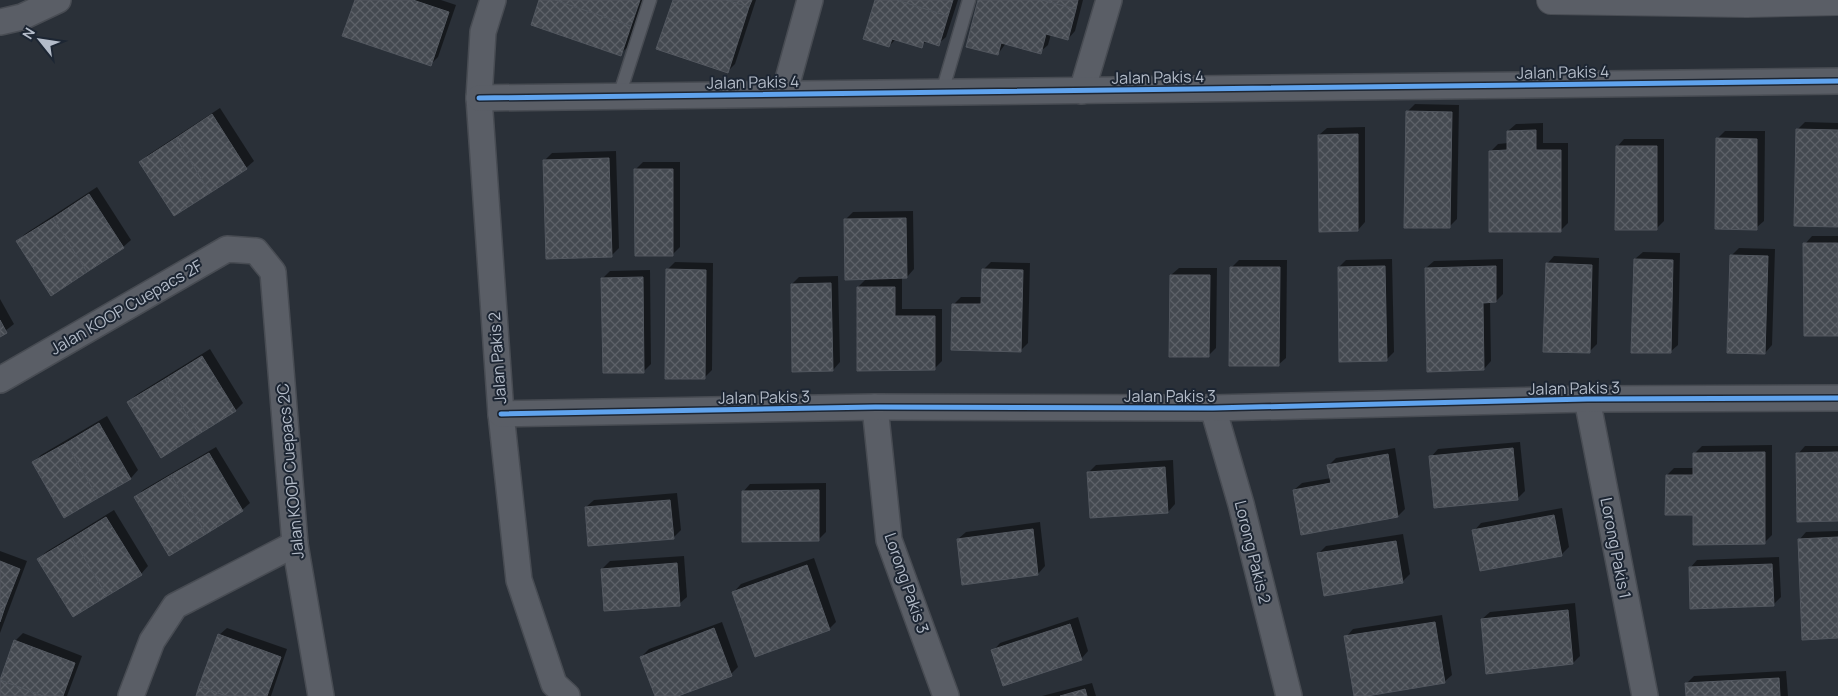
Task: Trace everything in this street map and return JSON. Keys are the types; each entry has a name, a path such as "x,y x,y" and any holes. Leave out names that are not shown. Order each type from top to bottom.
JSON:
{"street":[{"path":"0,22 22,17 58,0"},
{"name":"Jalan Pakis 2","path":"493,0 483,32 479,98 501,414 519,580 554,684 567,696"},
{"path":"784,94 810,0"},
{"path":"1082,91 1109,0"},
{"path":"1551,0 1738,3 1838,1"},
{"name":"Jalan Pakis 4","path":"479,98 1838,81"},
{"name":"Jalan KOOP Cuepacs 2F","path":"0,380 227,249 256,251"},
{"name":"Jalan KOOP Cuepacs 2C","path":"256,251 273,272 295,544 321,696"},
{"name":"Jalan Pakis 3","path":"501,414 875,407 1213,408 1587,399 1838,398"},
{"name":"Lorong Pakis 1","path":"1587,399 1645,696"},
{"name":"Lorong Pakis 3","path":"875,407 889,540 946,696"},
{"name":"Lorong Pakis 2","path":"1213,408 1241,504 1289,696"},
{"path":"130,696 152,641 175,606 295,544"}],"lane":[{"path":"619,96 650,0"},
{"path":"942,92 970,0"}],"building":[{"path":"355,0 413,0 449,12 431,66 342,36"},
{"path":"539,0 555,0 631,26 621,56 531,25"},
{"path":"555,0 640,0 631,26"},
{"path":"673,0 726,0 749,7 728,73 656,49"},
{"path":"726,0 752,0 749,7"},
{"path":"875,0 897,0 948,16 939,46 924,41 922,48 892,39 889,47 863,39"},
{"path":"897,0 953,0 948,16"},
{"path":"978,0 1042,0 1076,9 1068,40 1046,34 1041,54 1001,43 998,55 966,47"},
{"path":"1042,0 1078,0 1076,9"},
{"path":"1406,111 1452,112 1450,228 1404,228"},
{"path":"212,114 247,169 210,193 176,138"},
{"path":"1796,129 1838,130 1838,227 1794,226"},
{"path":"1536,130 1536,150 1561,150 1561,232 1489,232 1489,151 1507,150 1507,131"},
{"path":"1358,134 1358,231 1319,232 1318,135"},
{"path":"176,138 210,193 174,216 139,162"},
{"path":"1716,138 1757,139 1757,230 1715,229"},
{"path":"1616,146 1657,146 1657,230 1615,230"},
{"path":"609,158 612,257 546,259 543,160"},
{"path":"634,169 673,169 673,256 635,256"},
{"path":"89,194 124,248 87,272 53,218"},
{"path":"53,218 87,272 51,296 16,241"},
{"path":"906,218 907,278 845,280 844,219"},
{"path":"1803,243 1838,243 1838,336 1804,336"},
{"path":"1730,255 1768,256 1765,354 1727,353"},
{"path":"1634,259 1673,260 1671,353 1631,353"},
{"path":"1546,263 1592,265 1590,353 1543,352"},
{"path":"1385,266 1387,361 1339,362 1338,267"},
{"path":"1496,266 1496,302 1483,303 1484,370 1427,372 1425,268"},
{"path":"1230,267 1280,267 1279,366 1229,366"},
{"path":"666,269 706,270 705,379 665,379"},
{"path":"982,269 1023,270 1021,352 951,350 952,304 981,304"},
{"path":"1170,275 1210,275 1209,357 1169,357"},
{"path":"643,277 644,373 603,373 601,278"},
{"path":"831,283 833,371 792,372 791,284"},
{"path":"857,287 895,287 895,316 935,316 935,370 857,371"},
{"path":"0,320 7,333 0,337"},
{"path":"202,356 236,411 199,434 165,379"},
{"path":"165,379 199,434 161,458 127,402"},
{"path":"99,423 131,479 98,498 66,443"},
{"path":"66,443 98,498 64,518 32,462"},
{"path":"1513,448 1518,500 1434,508 1429,456"},
{"path":"1765,452 1765,544 1693,545 1693,515 1665,515 1666,475 1693,475 1693,453"},
{"path":"1838,452 1838,521 1797,522 1796,453"},
{"path":"209,453 243,511 206,534 171,475"},
{"path":"1388,454 1398,517 1301,535 1293,490 1331,483 1327,465"},
{"path":"1165,467 1168,513 1090,518 1087,472"},
{"path":"171,475 206,534 169,556 134,497"},
{"path":"819,490 819,541 742,542 742,491"},
{"path":"670,500 674,539 588,546 585,507"},
{"path":"1554,515 1562,556 1480,571 1472,530"},
{"path":"106,517 142,575 107,596 72,538"},
{"path":"1033,529 1038,575 962,585 957,539"},
{"path":"1838,537 1838,638 1802,640 1798,539"},
{"path":"72,538 107,596 73,617 37,559"},
{"path":"1396,541 1403,583 1324,596 1317,553"},
{"path":"0,561 20,569 5,607 0,605"},
{"path":"677,563 680,606 604,611 601,569"},
{"path":"1772,564 1774,606 1690,609 1689,567"},
{"path":"807,565 830,630 755,657 732,592"},
{"path":"0,605 5,607 0,622"},
{"path":"1568,610 1573,664 1486,674 1481,619"},
{"path":"1435,622 1445,683 1367,696 1354,696 1344,636"},
{"path":"1070,624 1082,660 1003,686 991,650"},
{"path":"714,628 732,676 678,696 655,696 640,657"},
{"path":"218,634 281,657 267,696 226,696 199,686"},
{"path":"14,640 75,663 63,696 43,696 0,680"},
{"path":"1779,678 1780,696 1686,696 1685,683"},
{"path":"0,680 43,696 0,696"},
{"path":"199,686 226,696 196,696"},
{"path":"1085,689 1087,696 1060,696"}],"cycle path":[{"path":"479,98 1838,81"},
{"path":"501,414 875,407 1213,408 1587,399 1838,398"}]}
